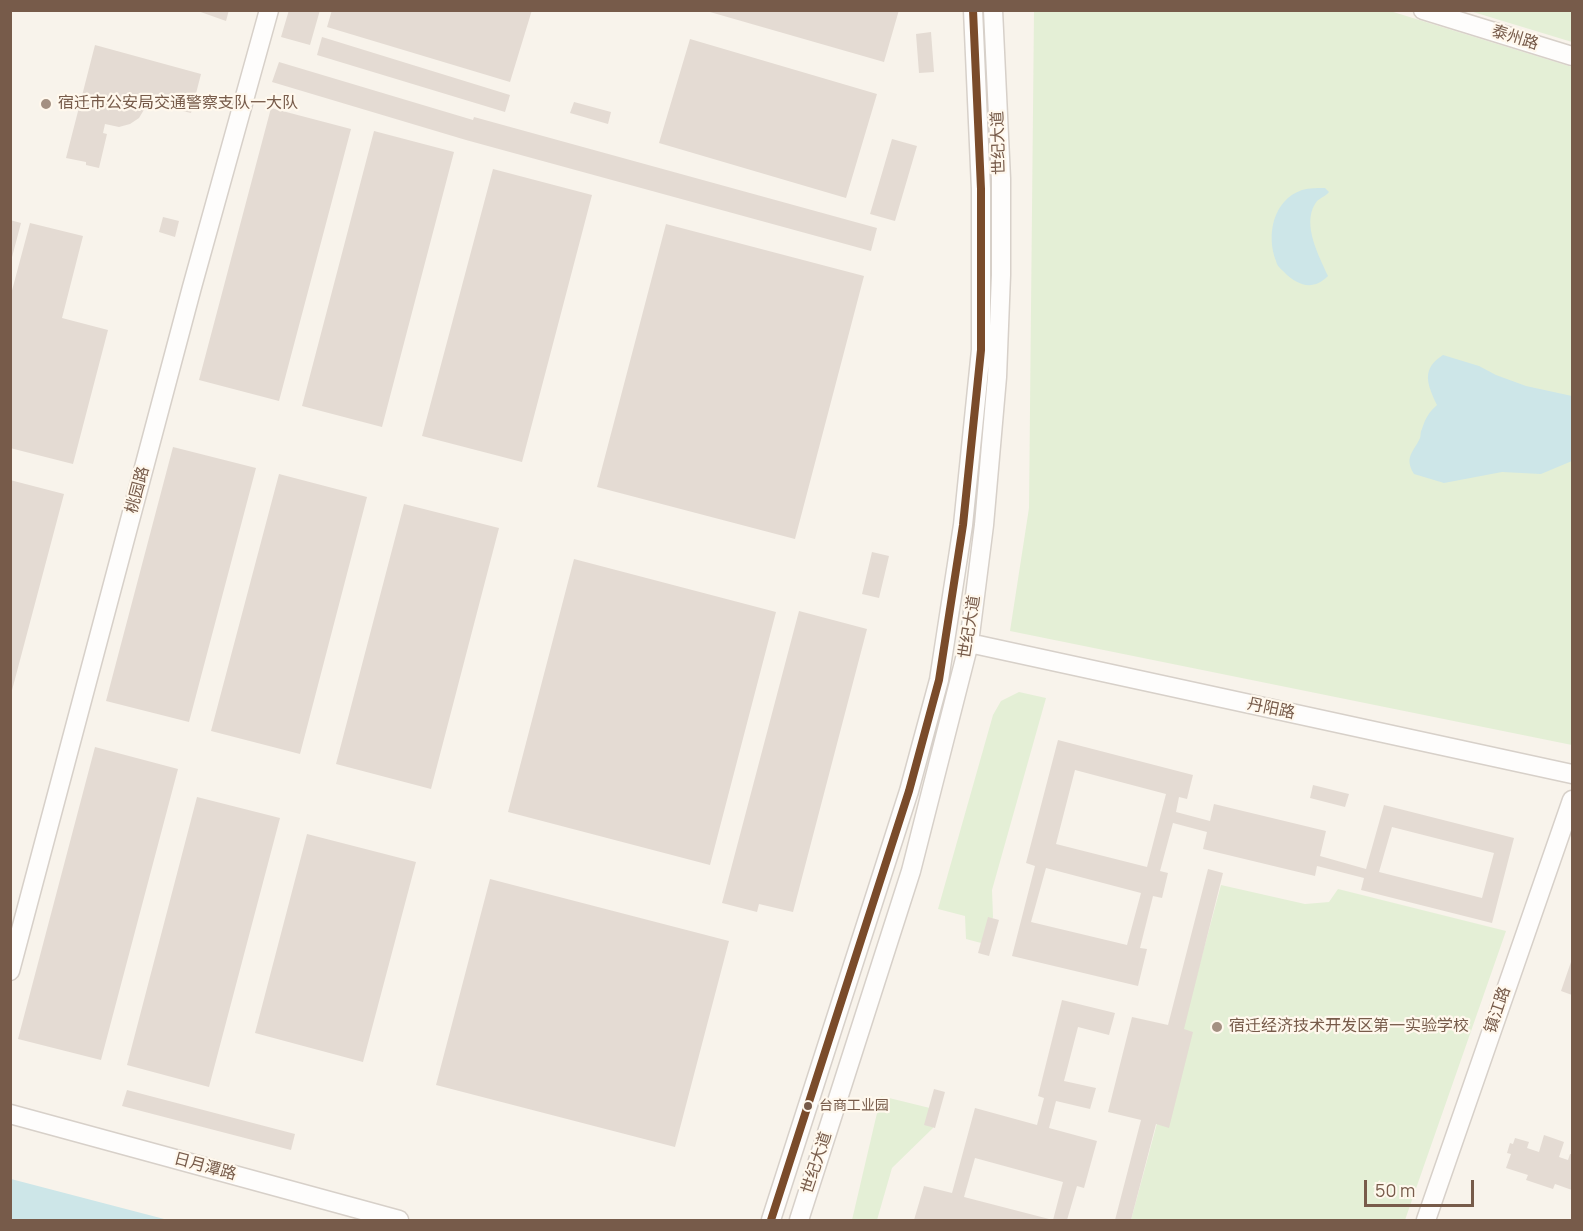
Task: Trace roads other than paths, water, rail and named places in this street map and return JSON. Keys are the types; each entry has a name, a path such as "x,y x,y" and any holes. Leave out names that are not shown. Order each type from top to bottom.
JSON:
{"street":[{"name":"桃园路","path":"10,971 192,287 269,10"},
{"name":"世纪大道","path":"771,1221 909,790 939,680 963,525 981,350 981,189 973,10"},
{"name":"世纪大道","path":"799,1221 911,871 969,643 984,525 997,377 1001,275 1001,179 993,10"},
{"name":"泰州路","path":"1424,10 1572,56"},
{"name":"丹阳路","path":"969,643 1572,774"},
{"name":"镇江路","path":"1426,1221 1572,800"},
{"name":"日月潭路","path":"10,1114 399,1221"}],"water":[{"path":"1325,188 1329,192 1316,202 1310,221 1313,240 1328,276 1317,284 1306,285 1295,281 1280,269 1273,251 1272,230 1278,210 1292,195 1305,189"},
{"path":"1443,355 1479,366 1526,386 1572,396 1572,461 1541,474 1502,472 1444,483 1414,474 1410,463 1411,455 1426,419 1437,405 1429,384 1429,371 1436,360"},
{"path":"11,1179 168,1220 11,1220"}],"place":[{"name":"宿迁市公安局交通警察支队一大队","path":"46,104"},
{"name":"宿迁经济技术开发区第一实验学校","path":"1217,1027"},
{"name":"台商工业园","path":"808,1106"}]}
